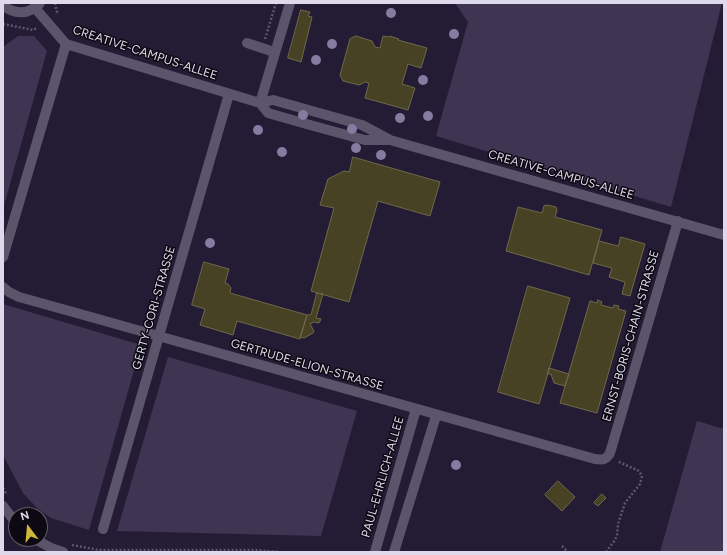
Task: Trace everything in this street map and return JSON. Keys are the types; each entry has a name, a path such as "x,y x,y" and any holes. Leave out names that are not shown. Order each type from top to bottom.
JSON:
{"street":[{"path":"260,103 274,52 290,3"},
{"path":"3,5 8,10 22,13 28,12 37,6"},
{"name":"CREATIVE-CAMPUS-ALLEE","path":"37,6 66,44 260,103 273,100 293,105 362,125 390,140 724,234"},
{"path":"3,257 66,44"},
{"path":"248,44 274,52"},
{"name":"GERTY-CORI-STRASSE","path":"103,529 229,94"},
{"name":"CREATIVE-CAMPUS-ALLEE","path":"260,103 268,113 310,125 365,140 390,140"},
{"name":"ERNST-BORIS-CHAIN-STRASSE","path":"607,458 610,453 678,221"},
{"name":"GERTRUDE-ELION-STRASSE","path":"3,287 19,297 416,409 436,416 594,459 601,460 607,458"},
{"name":"PAUL-EHRLICH-ALLEE","path":"375,552 416,409"},
{"path":"394,552 436,416"},
{"path":"48,546 51,548 66,548"}],"path":[{"path":"262,48 276,3"},
{"path":"606,552 617,535 618,524 623,508 640,484 642,476 636,469 607,458"},
{"path":"562,546 568,552"},
{"path":"66,548 77,547 99,550 256,550 279,552"}],"shaded area":[{"path":"455,3 722,3 671,207 436,136 468,22"},
{"path":"18,36 34,36 47,51 3,209 3,47"},
{"path":"3,304 141,345 89,530 51,518 48,516 48,507 36,507 23,493 3,455"},
{"path":"168,357 357,411 321,536 117,531"},
{"path":"697,421 724,429 724,552 660,552"}],"building":[{"path":"301,10 310,12 308,16 312,17 301,62 288,58"},
{"path":"356,36 372,41 375,47 380,48 383,36 390,36 399,39 398,40 427,48 421,68 408,64 402,84 415,88 408,110 365,98 369,83 365,82 359,85 343,81 340,75 350,39"},
{"path":"353,157 440,182 430,216 378,201 349,302 311,291 334,208 320,205 328,179 344,171 349,172"},
{"path":"547,205 556,207 557,210 555,217 602,230 589,275 506,251 518,207 542,213 544,206"},
{"path":"621,237 645,244 630,296 622,294 625,282 609,277 612,268 593,263 599,241 618,246"},
{"path":"204,262 229,269 225,283 231,288 230,293 307,315 300,339 237,321 233,335 200,325 205,309 192,305"},
{"path":"528,286 570,298 539,404 498,392"},
{"path":"317,293 323,294 316,318 321,319 319,323 314,322 310,324 314,331 313,333 304,338 300,337 307,315 311,314"},
{"path":"598,300 602,302 601,305 613,308 614,305 619,306 618,309 626,311 597,413 560,403 590,301 597,303"},
{"path":"549,368 569,374 565,386 554,383 551,374 548,374"},
{"path":"558,481 575,497 562,511 545,495"},
{"path":"602,494 606,498 598,506 594,503"}]}
